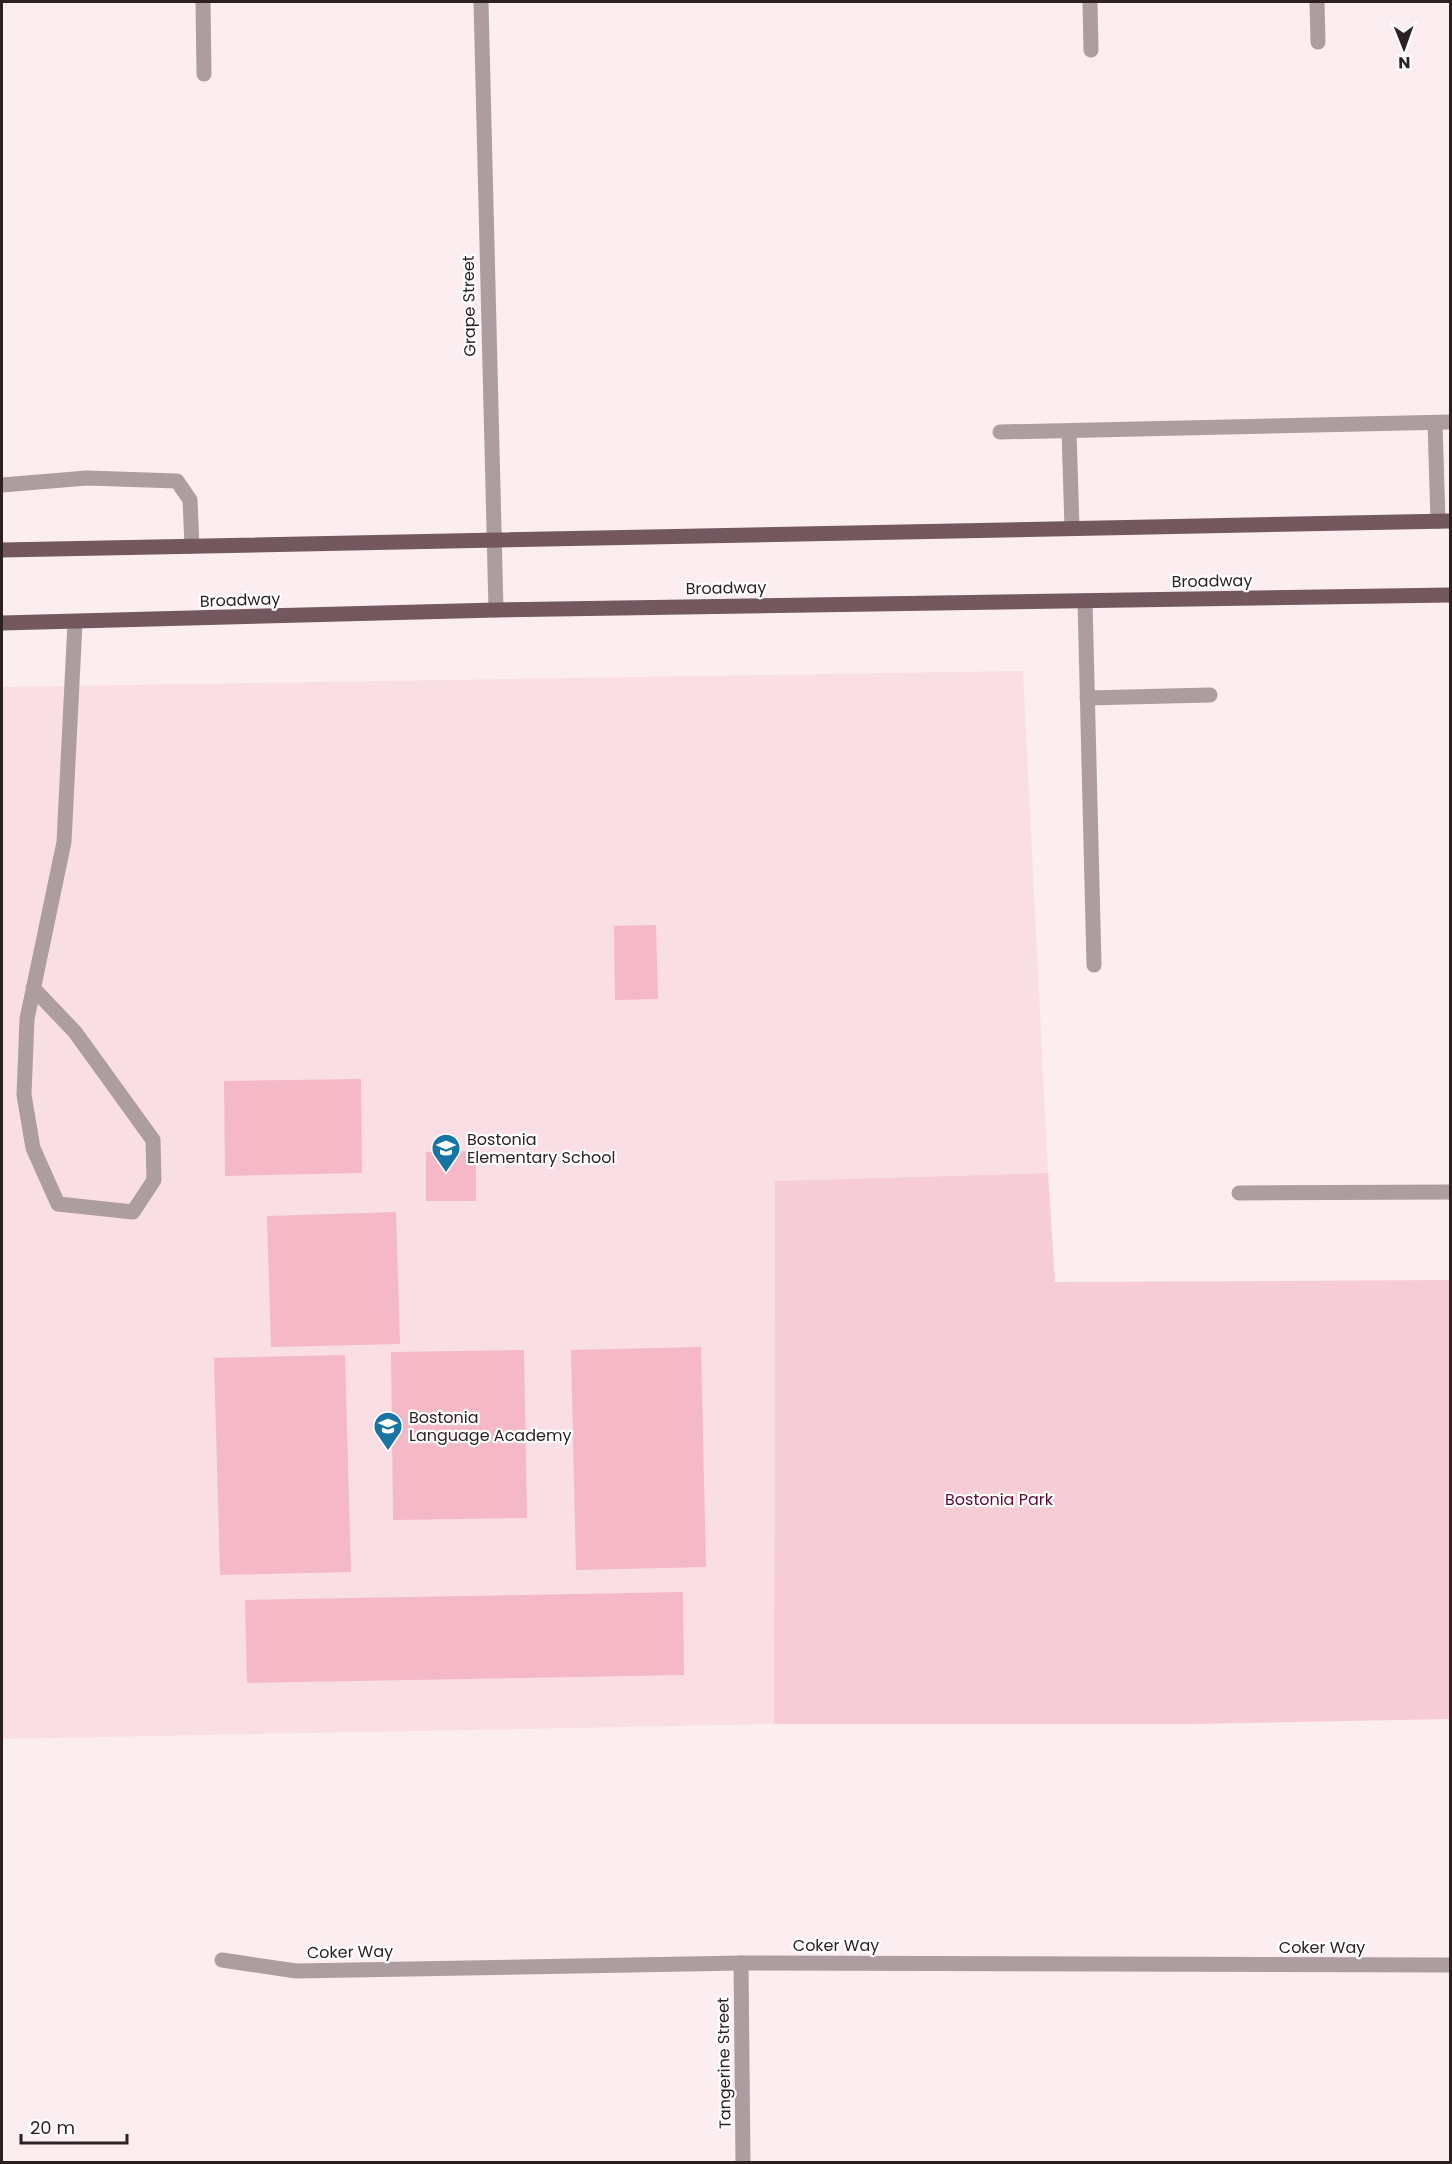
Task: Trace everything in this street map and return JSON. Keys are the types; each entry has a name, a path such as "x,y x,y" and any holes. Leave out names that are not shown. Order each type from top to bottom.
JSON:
{"main road":[{"path":"2,550 1444,521"},
{"name":"Broadway","path":"2,623 75,623 496,610 1450,596"}],"street":[{"path":"204,2 204,74"},
{"name":"Grape Street","path":"481,2 496,610"},
{"path":"1090,2 1091,50"},
{"path":"1317,2 1318,42"},
{"path":"1000,432 1443,422 1444,521"},
{"path":"1069,431 1072,528"},
{"path":"2,485 87,478 177,480 190,500 192,546"},
{"path":"1085,601 1094,965"},
{"path":"33,988 82,1041 153,1140 154,1180 133,1212 58,1204 37,1158 24,1095 27,1019 33,988 64,842 75,623"},
{"path":"1087,698 1210,695"},
{"path":"1239,1193 1450,1192"},
{"name":"Coker Way","path":"222,1960 296,1971 741,1963 1450,1965"},
{"name":"Tangerine Street","path":"741,1963 743,2163"}],"shaded area":[{"name":"Bostonia Language Academy","path":"1023,671 1048,1173 775,1181 774,1724 2,1739 2,687"}],"green space":[{"name":"Bostonia Park","path":"1048,1173 1055,1282 1450,1280 1450,1719 1193,1724 774,1724 775,1181"}],"building":[{"path":"656,925 658,999 615,1000 614,926"},
{"path":"361,1079 362,1173 225,1176 224,1081"},
{"path":"476,1151 476,1201 426,1201 426,1152"},
{"path":"396,1212 400,1344 271,1347 267,1216"},
{"path":"701,1347 706,1567 576,1570 571,1350"},
{"path":"524,1350 527,1518 393,1520 391,1352"},
{"path":"345,1355 351,1572 220,1575 214,1358"},
{"path":"683,1592 684,1675 247,1683 245,1600"}],"place":[{"name":"Bostonia Elementary School","path":"446,1174"},
{"name":"Bostonia Language Academy","path":"388,1452"}]}
